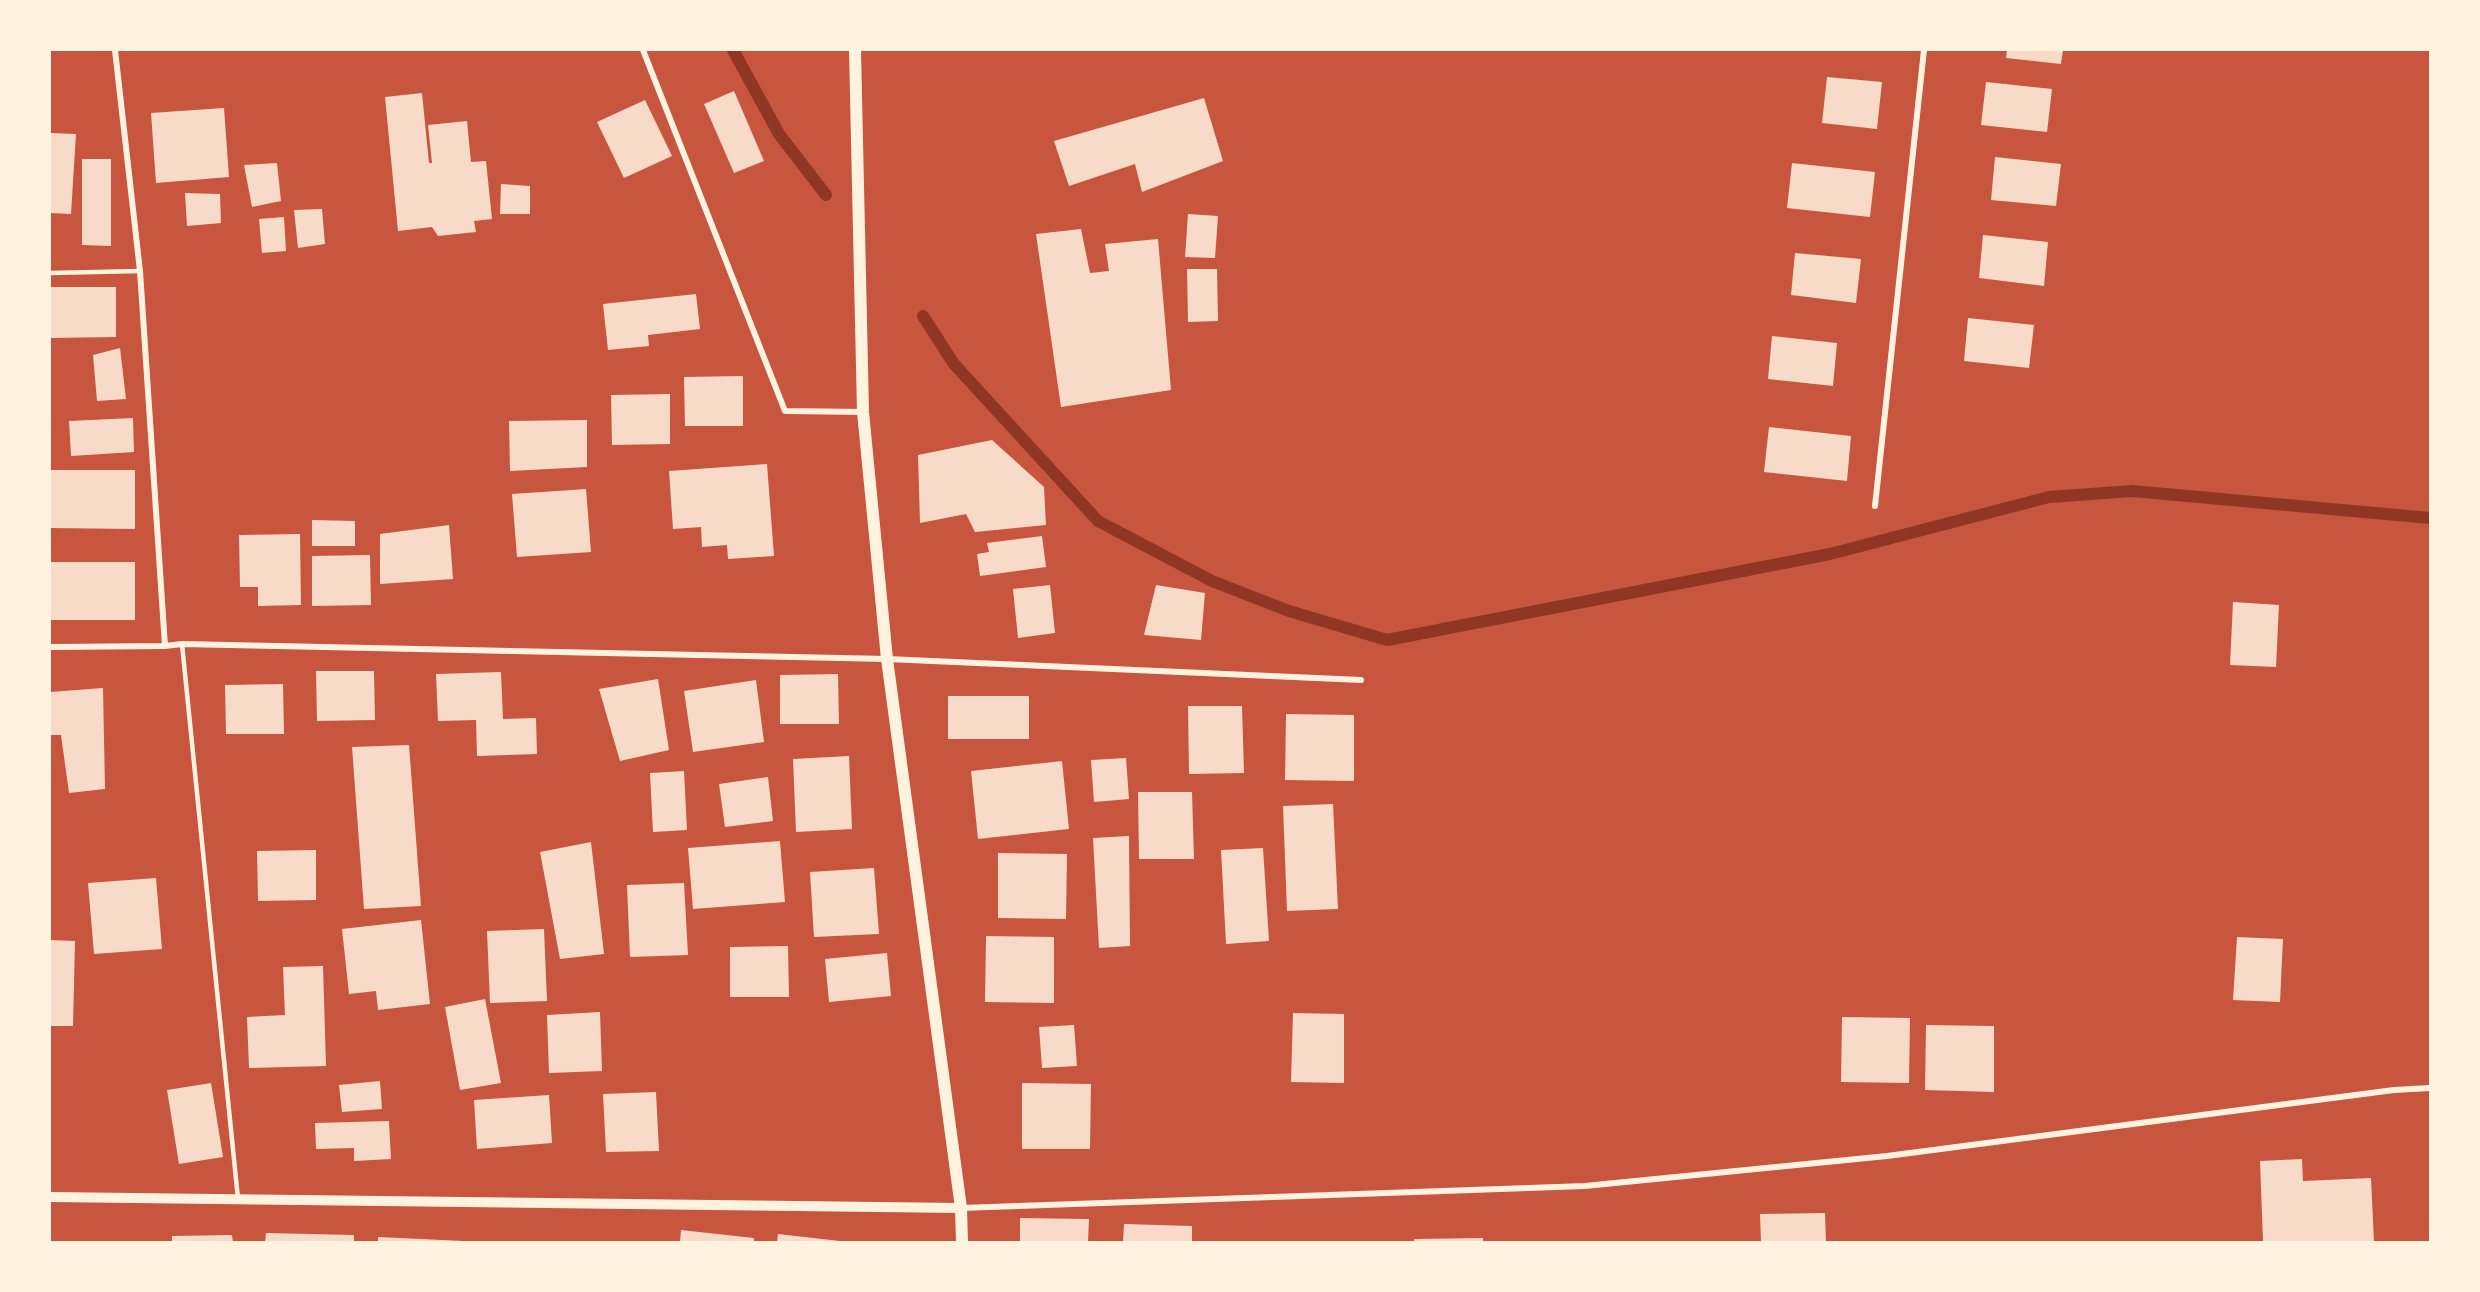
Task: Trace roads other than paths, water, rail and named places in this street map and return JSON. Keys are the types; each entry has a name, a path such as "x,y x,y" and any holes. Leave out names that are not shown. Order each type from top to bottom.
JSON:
{"main road":[{"path":"855,50 863,412 887,659 961,1208 962,1242"}],"street":[{"path":"115,50 140,271 165,646"},
{"path":"643,50 785,411 863,412"},
{"path":"1875,506 1924,50"},
{"path":"50,647 183,644 887,659 1361,680"},
{"path":"50,1197 961,1208 1586,1186 1887,1156 2394,1090 2430,1088"}],"lane":[{"path":"50,273 140,271"},
{"path":"183,644 238,1199"}],"waterway":[{"path":"733,50 779,134 826,195"},
{"path":"923,316 954,364 1098,521 1212,581 1289,611 1387,640 1830,554 2049,497 2132,491 2430,518"}]}
